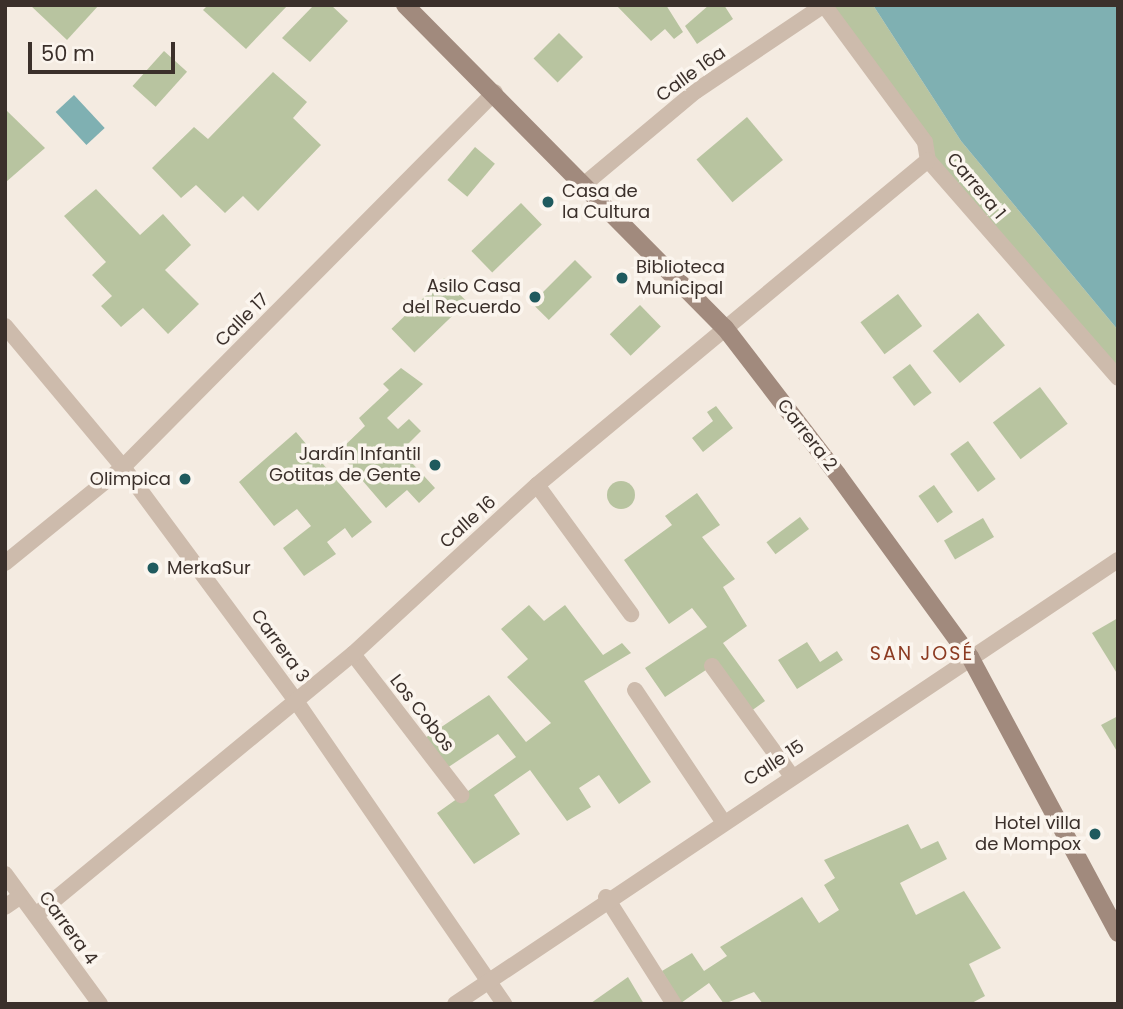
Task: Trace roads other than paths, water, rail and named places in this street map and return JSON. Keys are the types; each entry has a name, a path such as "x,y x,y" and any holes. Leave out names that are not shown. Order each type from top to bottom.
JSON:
{"main road":[{"name":"Carrera 2","path":"405,5 587,182 725,328 970,657 1118,933"}],"street":[{"name":"Carrera 1","path":"824,5 925,142 928,160 1118,378"},
{"name":"Calle 16a","path":"587,182 696,91 824,5"},
{"name":"Calle 17","path":"5,564 123,467 495,92"},
{"name":"Calle 16","path":"36,915 353,654 537,485 928,160"},
{"name":"Carrera 3","path":"5,326 123,467 296,701 504,1004"},
{"path":"537,485 632,614"},
{"name":"Calle 15","path":"455,1004 606,897 1118,559"},
{"name":"Los Cobos","path":"353,654 461,795"},
{"path":"712,666 791,775"},
{"path":"635,690 722,820"},
{"name":"Carrera 4","path":"5,874 100,1004"},
{"path":"5,907 21,895"},
{"path":"606,897 674,1004"}],"water":[{"path":"873,5 1118,5 1118,330 961,141"},
{"path":"74,95 105,128 86,145 56,112"}],"place":[{"name":"Casa de la Cultura","path":"548,202"},
{"name":"Biblioteca Municipal","path":"622,278"},
{"name":"Asilo Casa del Recuerdo","path":"535,297"},
{"name":"Jardín Infantil Gotitas de Gente","path":"435,465"},
{"name":"Olimpica","path":"185,479"},
{"name":"MerkaSur","path":"153,568"},
{"name":"Hotel villa de Mompox","path":"1095,834"}],"district":[{"name":"SAN JOSÉ","path":"922,654"}]}
